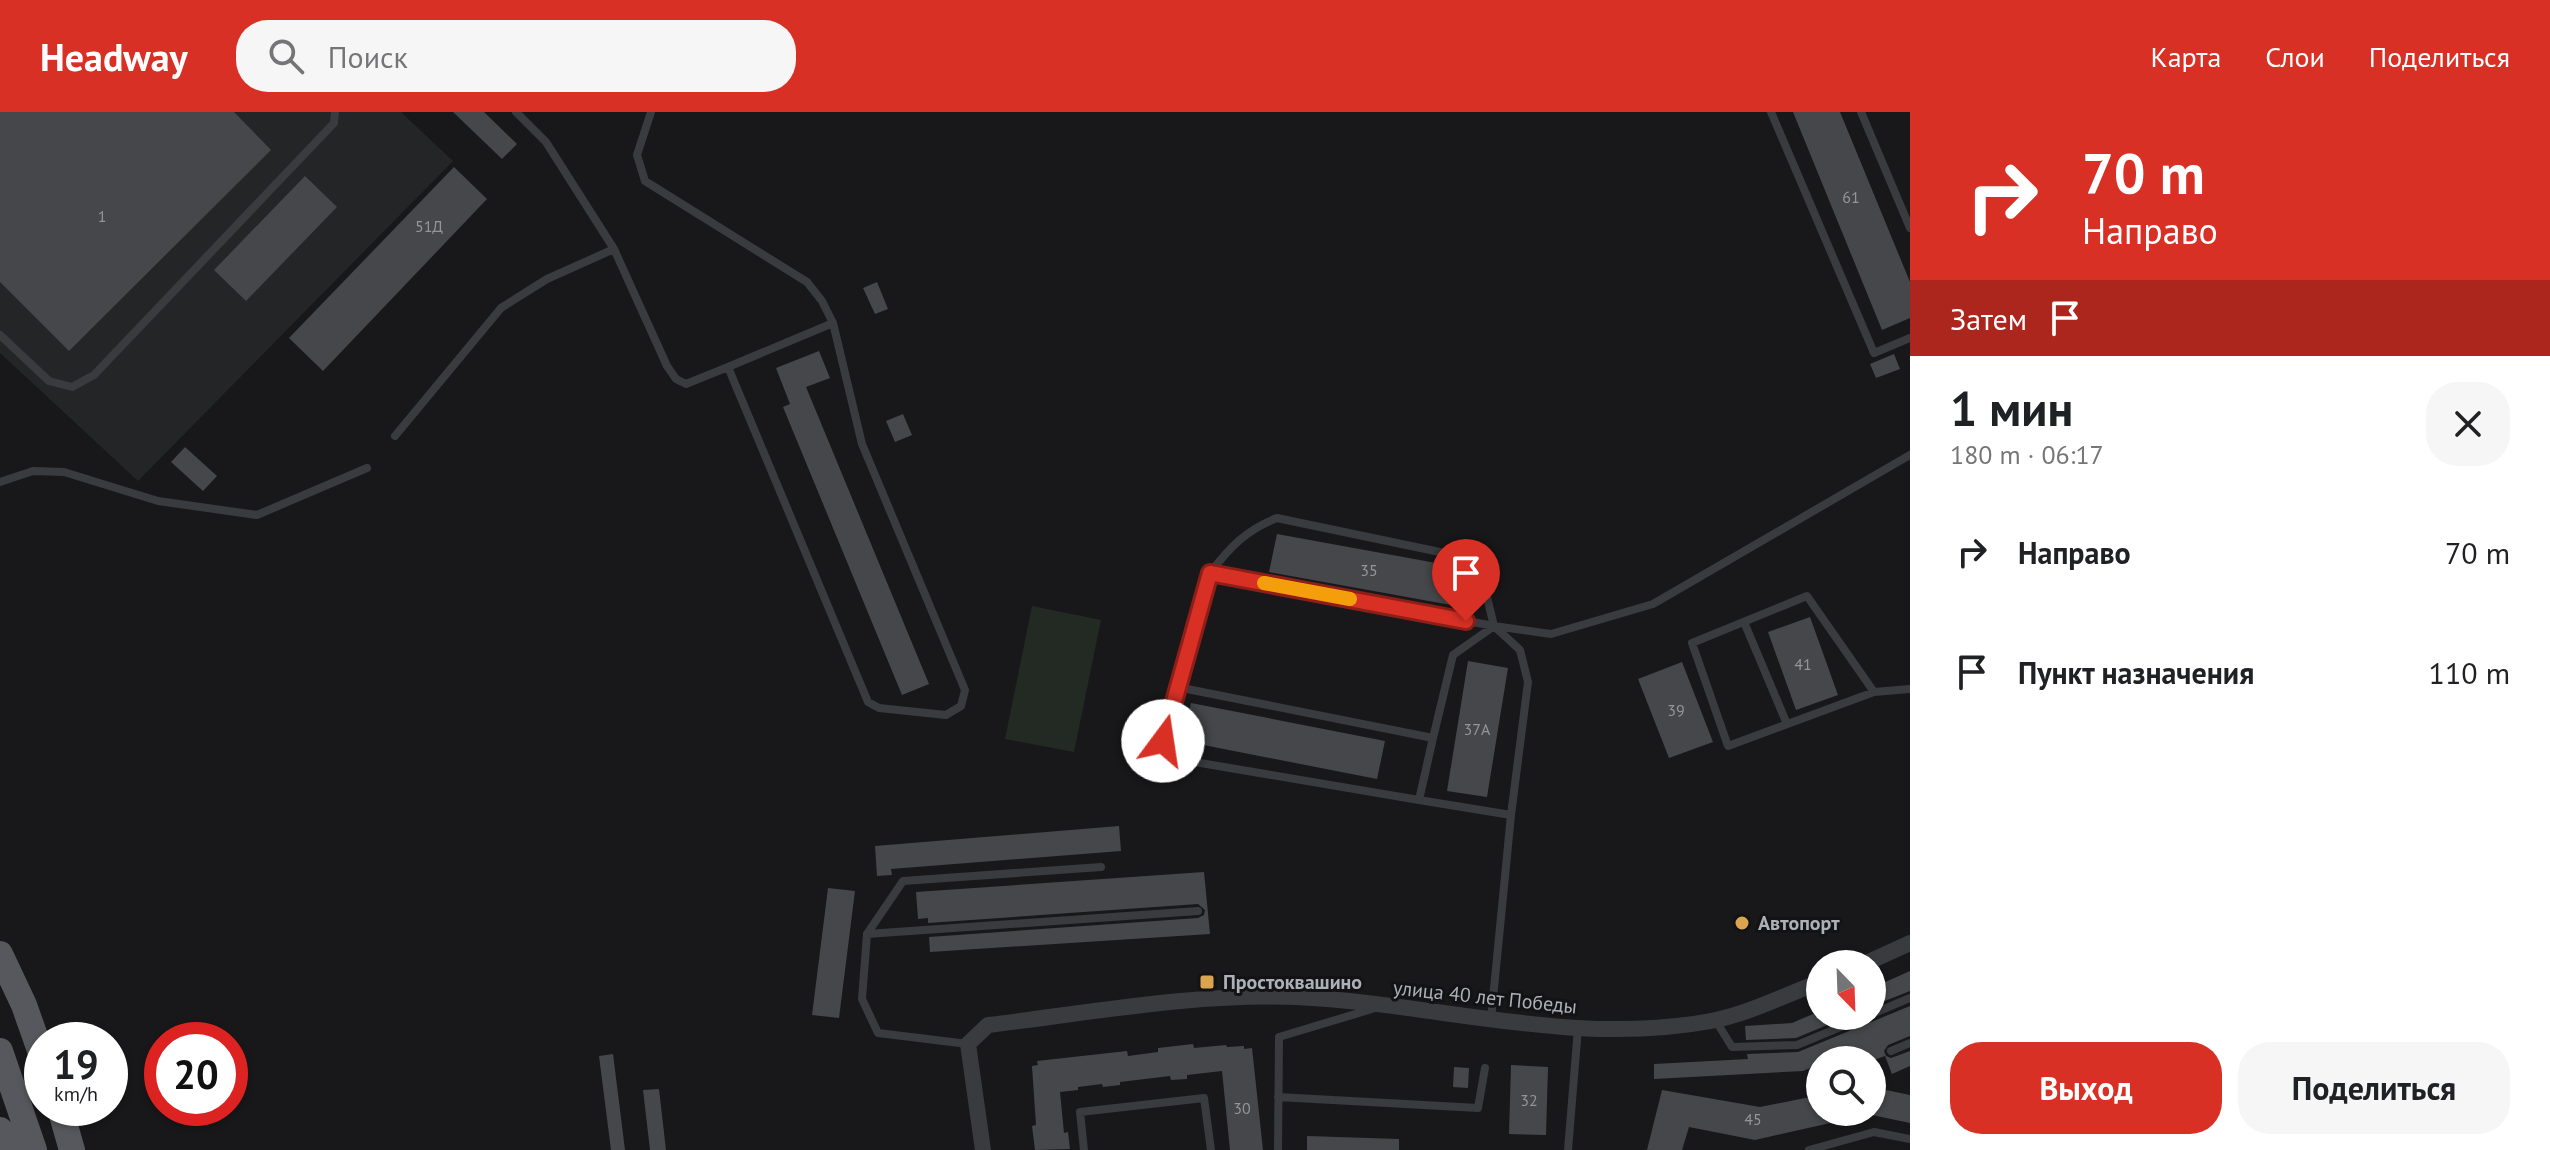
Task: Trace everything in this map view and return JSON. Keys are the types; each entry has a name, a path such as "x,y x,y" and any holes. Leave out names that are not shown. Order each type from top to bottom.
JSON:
{"main road":[{"path":"0,954 30,1022"},
{"path":"0,1051 34,1150"},
{"path":"65,1126 72,1150"},
{"path":"0,1130 9,1150"}],"street":[{"path":"1886,954 1910,943"},
{"name":"улица 40 лет Победы","path":"968,1044 988,1025 1200,1000 1295,997 1618,1031 1715,1020 1806,987"},
{"path":"968,1044 983,1150"}],"lane":[{"path":"0,335 49,381 72,387 94,375 334,123 335,112"},
{"path":"516,112 546,142 614,249 676,379 686,384 833,323"},
{"path":"651,112 637,155 645,181 807,282 822,301 833,323 862,444 965,690 961,706 946,715 879,708 868,702 728,367"},
{"path":"1771,112 1874,353 1910,338"},
{"path":"1861,112 1910,228"},
{"path":"395,436 501,308 547,279 614,249"},
{"path":"1210,573 1551,634 1653,604 1910,455"},
{"path":"0,482 33,471 64,472 158,501 257,515 367,468"},
{"path":"1491,1019 1528,682 1520,650 1494,626 1478,560 1277,518 1254,527 1232,544 1210,573 1177,687 1163,741 1171,758 1511,815"},
{"path":"1874,692 1807,596 1692,643 1728,746 1874,692 1910,689"},
{"path":"1744,622 1787,724"},
{"path":"1419,800 1453,655 1494,626"},
{"path":"1177,687 1433,738"},
{"path":"968,1044 878,1033 862,999 867,934 903,881 1101,867"},
{"path":"867,934 1198,911"},
{"path":"1886,1008 1910,998"},
{"path":"1278,1150 1279,1037 1380,1006"},
{"path":"1715,1020 1732,1047 1797,1045 1833,1030"},
{"path":"1568,1150 1578,1028"},
{"path":"1891,1051 1910,1043"},
{"path":"1278,1097 1478,1108 1485,1068"},
{"path":"1084,1150 1080,1112 1204,1098 1211,1150"},
{"path":"1809,1150 1874,1132 1910,1139"}],"shaded area":[{"path":"0,112 401,112 453,161 138,481 0,353"},
{"path":"1032,606 1101,620 1074,752 1005,739"}],"building":[{"path":"0,112 234,112 271,150 69,351 0,282"},
{"path":"453,112 484,112 517,144 502,159"},
{"path":"1793,112 1840,112 1910,282 1910,318 1882,330"},
{"path":"454,167 487,199 323,371 289,338"},
{"path":"305,176 337,207 246,301 214,270"},
{"path":"877,282 888,309 875,314 863,288"},
{"path":"819,351 830,378 806,387 929,684 902,695 783,407 790,404 776,368"},
{"path":"1894,354 1900,369 1876,378 1870,364"},
{"path":"903,414 912,435 895,442 886,421"},
{"path":"185,447 217,476 203,491 171,462"},
{"path":"1277,534 1469,569 1462,607 1269,572"},
{"path":"1810,617 1838,695 1796,710 1768,632"},
{"path":"1468,661 1508,668 1487,797 1447,791"},
{"path":"1682,662 1713,742 1669,758 1638,679"},
{"path":"1191,703 1385,741 1377,779 1183,741"},
{"path":"1119,826 1121,851 891,869 892,875 877,876 875,846"},
{"path":"1204,872 1210,934 930,952 929,937 1198,918 1204,915 1205,910 1198,904 928,923 928,918 918,919 916,892"},
{"path":"828,888 855,891 839,1018 812,1015"},
{"path":"1910,971 1910,991 1886,1000 1886,982"},
{"path":"1910,1006 1910,1036 1886,1048 1813,1046 1852,1030 1886,1030 1886,1016"},
{"path":"1806,1017 1806,1030 1815,1030 1796,1038 1746,1040 1745,1026 1792,1023"},
{"path":"1193,1044 1194,1048 1226,1045 1252,1048 1263,1150 1230,1150 1222,1071 1187,1075 1187,1079 1171,1080 1170,1076 1060,1092 1064,1133 1068,1132 1070,1149 1035,1150 1032,1066 1038,1065 1037,1061 1127,1051 1128,1056 1158,1052 1158,1048"},
{"path":"1806,1049 1806,1070 1803,1071 1654,1079 1654,1064 1748,1059 1747,1054 1798,1052"},
{"path":"1910,1051 1910,1066 1892,1074 1886,1056 1891,1058"},
{"path":"613,1054 625,1150 611,1150 599,1056"},
{"path":"1511,1065 1548,1067 1546,1135 1509,1134"},
{"path":"1454,1067 1469,1068 1468,1088 1453,1087"},
{"path":"659,1089 666,1150 650,1150 643,1090"},
{"path":"1662,1090 1760,1107 1806,1098 1806,1126 1817,1126 1755,1140 1689,1127 1682,1150 1647,1150"},
{"path":"1886,1090 1910,1095 1910,1123 1886,1118"},
{"path":"1307,1136 1399,1139 1399,1150 1307,1150"}],"slow traffic":[{"path":"1264,583 1350,599"}],"place":[{"name":"Автопорт","path":"1742,923"},
{"name":"Простоквашино","path":"1207,982"}],"route":[{"path":"1163,741 1210,573 1466,621"}]}
